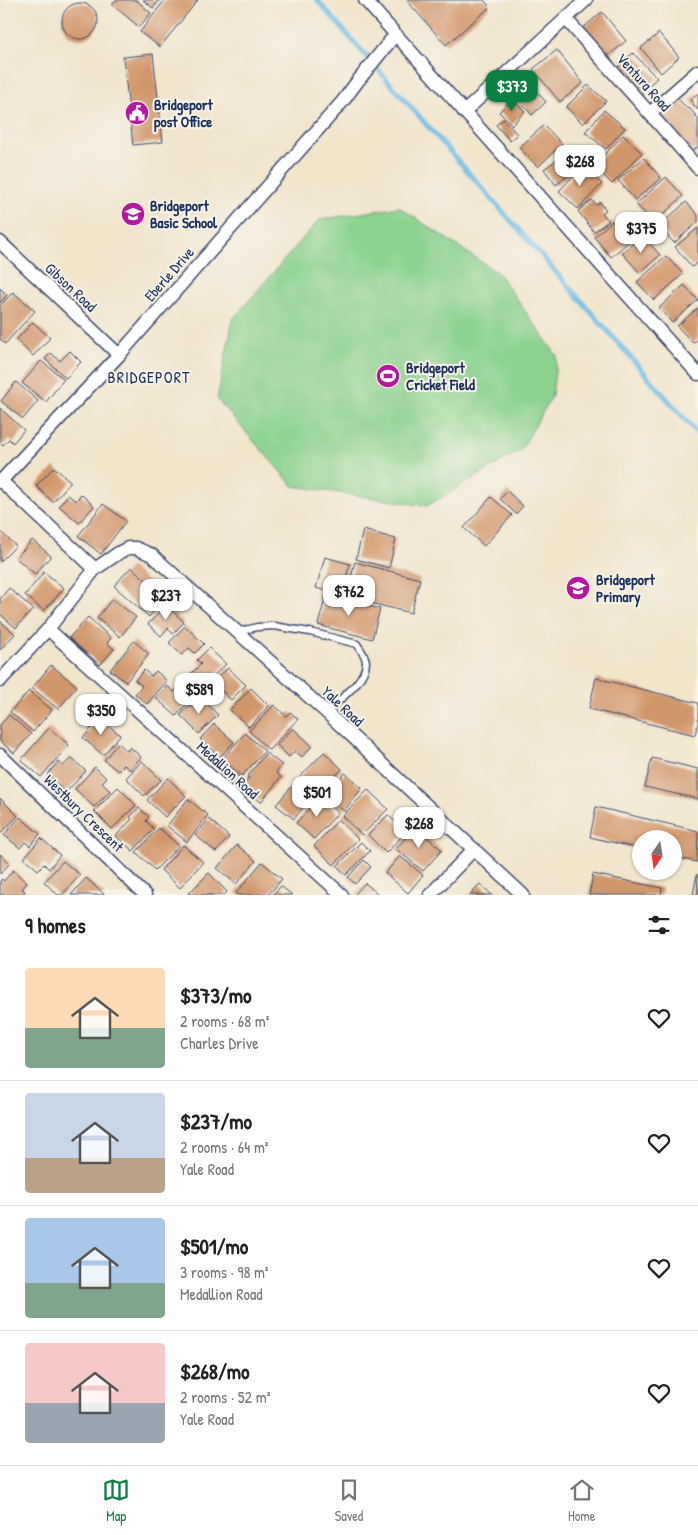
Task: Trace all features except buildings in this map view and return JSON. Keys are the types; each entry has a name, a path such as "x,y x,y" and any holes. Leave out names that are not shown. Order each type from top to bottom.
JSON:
{"street":[{"path":"365,0 698,374"},
{"path":"464,112 586,0"},
{"name":"Ventura Road","path":"566,18 698,168"},
{"name":"Eberle Drive","path":"1,482 119,355 343,102 395,35"},
{"path":"650,113 698,71"},
{"name":"Gibson Road","path":"0,242 119,355"},
{"path":"0,681 48,629 95,569 1,482"},
{"name":"Yale Road","path":"95,569 128,548 136,548 152,555 326,712 524,895"},
{"name":"Medallion Road","path":"48,629 342,895"},
{"name":"Westbury Crescent","path":"0,755 145,895"},
{"path":"430,895 474,849"}],"lane":[{"path":"237,632 257,627 274,626 310,632 357,644 366,662 361,679 326,712"}],"green space":[{"name":"Bridgeport Cricket Field","path":"399,207 498,273 557,356 552,396 521,450 427,506 293,486 217,399 233,319 319,220"}],"waterway":[{"path":"317,0 698,434"}],"place":[{"name":"Bridgeport post Office","path":"137,113"},
{"name":"Bridgeport Basic School","path":"133,214"},
{"name":"Bridgeport Cricket Field","path":"388,376"},
{"name":"Bridgeport Primary","path":"578,588"}],"district":[{"name":"BRIDGEPORT","path":"149,377"}]}
